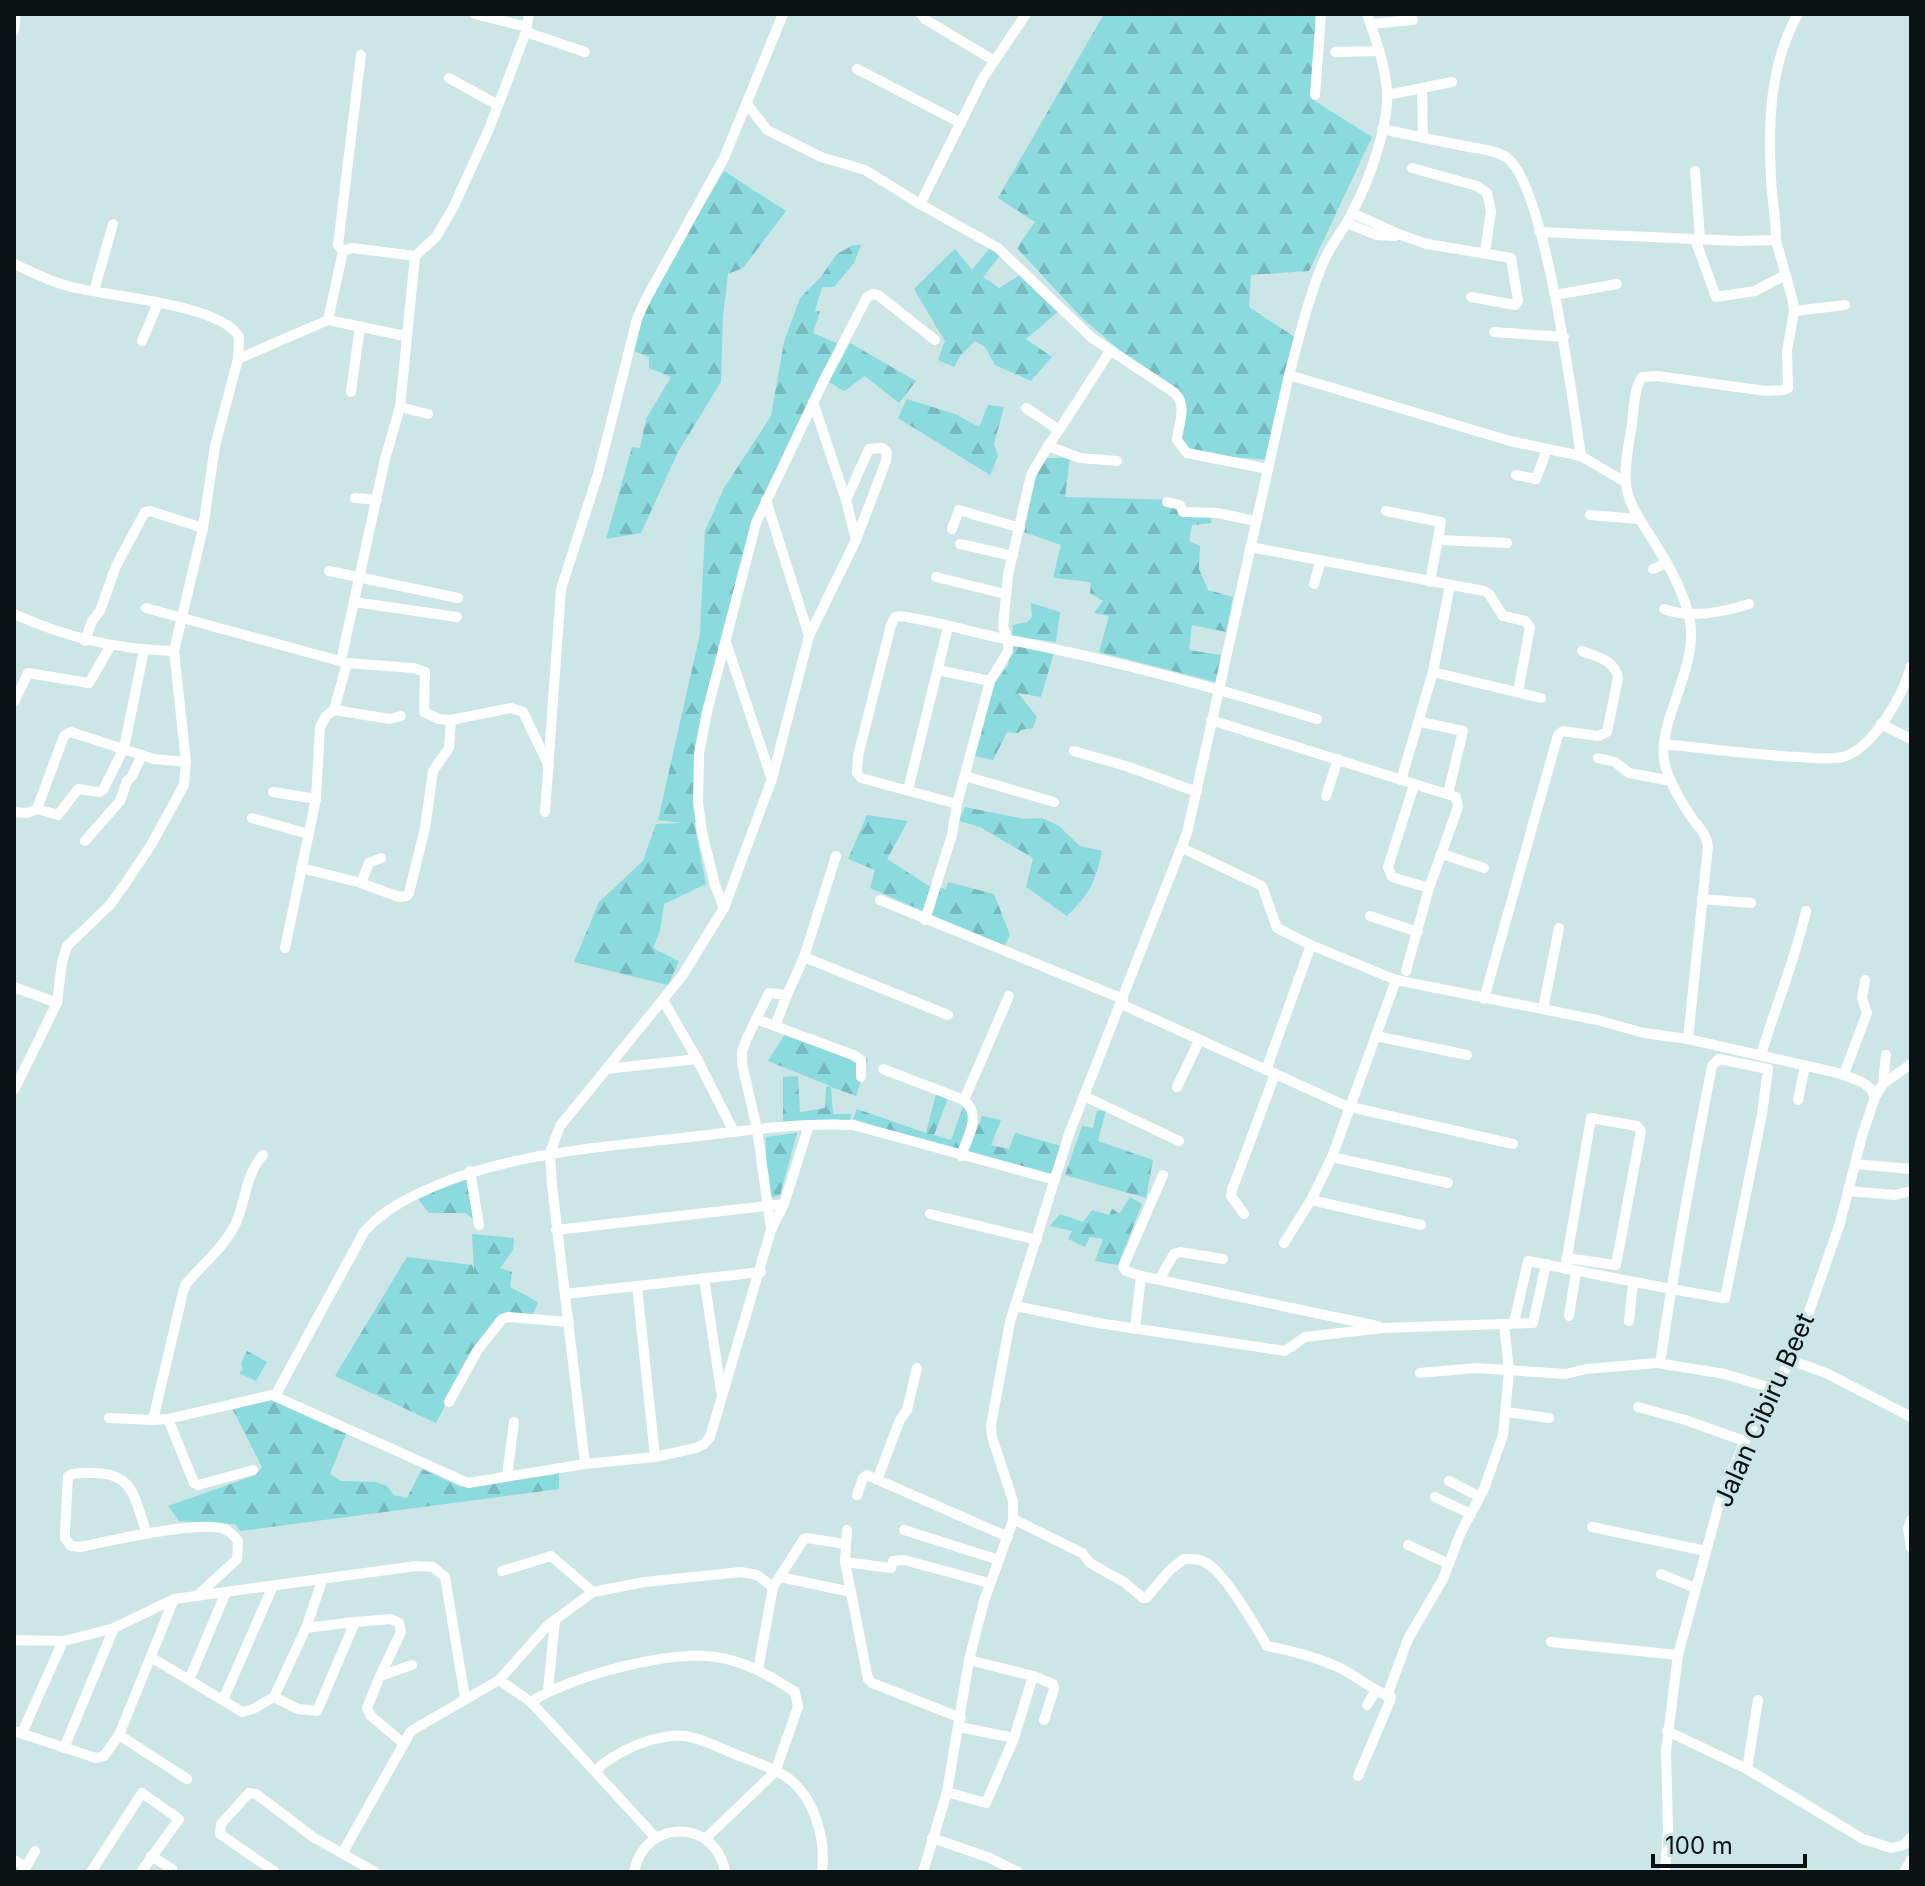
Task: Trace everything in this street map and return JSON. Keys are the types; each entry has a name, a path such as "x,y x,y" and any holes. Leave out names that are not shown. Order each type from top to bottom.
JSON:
{"street":[{"path":"14,31 16,14"},
{"path":"475,14 526,29 585,52"},
{"path":"285,948 316,799 320,727 334,710 386,452 400,407 415,256 443,226 498,105 529,14"},
{"path":"545,812 561,589 598,474 634,331 646,299 705,193 747,104 783,14"},
{"path":"921,14 993,60"},
{"path":"920,204 993,60 1026,14"},
{"path":"1315,95 1321,14"},
{"path":"1688,1039 1707,838 1688,813 1671,781 1664,761 1664,744 1689,651 1688,613 1667,563 1628,499 1625,482 1640,379 1657,376 1723,386 1783,390 1788,386 1787,351 1794,311 1776,240 1771,178 1773,85 1789,31 1798,14"},
{"path":"923,1872 947,1792 969,1660 989,1583 1013,1519 1013,1501 994,1445 991,1425 995,1392 1015,1306 1084,1096 1182,848 1289,375 1314,286 1332,244 1350,218 1369,178 1387,95 1369,19 1413,20"},
{"path":"1335,52 1379,51"},
{"path":"343,251 338,245 361,55"},
{"path":"857,69 961,123"},
{"path":"449,78 498,105"},
{"path":"1387,95 1452,82"},
{"path":"1422,89 1423,138"},
{"path":"747,104 767,130 821,157 865,170 998,248 1064,313 1110,351 1180,399 1182,416 1177,440 1187,453 1268,469"},
{"path":"1382,129 1498,153 1509,159 1529,192 1555,295 1581,456"},
{"path":"1412,168 1477,186 1487,193 1491,211 1485,252"},
{"path":"1695,171 1698,239 1716,297 1755,291 1785,275"},
{"path":"1350,218 1376,235 1401,235 1448,248 1511,258 1518,301 1515,305 1471,297"},
{"path":"94,291 113,224"},
{"path":"1539,232 1776,240"},
{"path":"343,251 352,248 415,256"},
{"path":"328,320 343,251"},
{"path":"14,264 57,283 158,303 212,318 230,326 239,337 238,359 215,446 203,528 174,651 186,762 184,785 151,845 110,905 67,946 57,1003 14,1090"},
{"path":"1555,295 1617,284"},
{"path":"724,908 702,832 699,753 750,545 766,500 867,297 873,294 935,340"},
{"path":"142,341 158,303"},
{"path":"1794,311 1845,305"},
{"path":"238,359 328,320 405,336"},
{"path":"351,392 360,326"},
{"path":"1494,332 1564,337"},
{"path":"1012,640 1003,627 1005,594 1031,475 1110,351"},
{"path":"1289,375 1510,441 1581,456 1625,482"},
{"path":"813,402 856,540"},
{"path":"400,407 428,414"},
{"path":"1026,408 1059,430"},
{"path":"585,1464 556,1230 550,1153 560,1126 663,1000 724,908 772,779 809,636 856,540 887,452 877,446 869,449 846,500"},
{"path":"1048,446 1080,458 1117,461"},
{"path":"1516,475 1536,479 1547,449"},
{"path":"355,498 377,500"},
{"path":"766,500 809,636"},
{"path":"1167,502 1180,505 1183,512 1217,513 1256,521"},
{"path":"952,529 959,510 1020,528"},
{"path":"1386,511 1441,522 1430,582"},
{"path":"85,641 116,566 145,512 203,528"},
{"path":"1590,515 1639,519"},
{"path":"1439,540 1507,543"},
{"path":"960,544 1013,556"},
{"path":"1250,547 1484,591 1503,616 1528,623 1530,627 1518,692"},
{"path":"1314,584 1321,560"},
{"path":"1653,569 1667,563"},
{"path":"329,571 458,598"},
{"path":"936,577 1005,594"},
{"path":"1401,780 1421,722 1450,585"},
{"path":"354,602 457,617"},
{"path":"1664,609 1688,613 1734,609 1749,604"},
{"path":"146,608 344,662 422,670 426,674 424,712 439,719 451,720 511,708 523,712 549,766"},
{"path":"14,614 85,641 174,651"},
{"path":"957,804 868,781 857,773 872,697 895,617 904,616 1219,688 1317,719"},
{"path":"908,790 948,627"},
{"path":"925,920 952,835 957,804 990,681 1005,659 1012,640"},
{"path":"727,644 772,779"},
{"path":"14,702 28,673 89,683 111,645"},
{"path":"14,812 27,813 37,809 58,815 78,789 102,791 124,748 144,650"},
{"path":"1484,999 1558,735 1563,731 1598,736 1607,732 1617,670 1610,662 1582,651"},
{"path":"1664,744 1773,756 1843,757 1859,749 1881,724 1902,694 1911,666"},
{"path":"938,670 990,681"},
{"path":"1433,672 1541,698"},
{"path":"334,710 390,719 401,716"},
{"path":"301,868 361,883 399,897 409,893 428,814 433,771 449,748 451,720"},
{"path":"1211,720 1456,797 1459,802 1429,888 1406,971"},
{"path":"1421,722 1463,731 1448,794"},
{"path":"1881,724 1911,739"},
{"path":"37,809 67,734 75,733 142,755 186,762"},
{"path":"1074,751 1197,792"},
{"path":"85,841 120,801 126,782 142,755"},
{"path":"1598,758 1615,762 1629,773 1671,781"},
{"path":"1326,796 1338,759"},
{"path":"965,776 1054,802"},
{"path":"1414,785 1391,857 1389,873 1392,877 1429,888"},
{"path":"273,792 316,799"},
{"path":"252,818 308,834"},
{"path":"1182,848 1262,886 1277,928 1396,980 1644,1033 1688,1039 1767,1061"},
{"path":"1442,854 1484,868"},
{"path":"775,1026 804,957 836,856"},
{"path":"361,883 369,863 381,858"},
{"path":"1702,899 1751,903"},
{"path":"880,900 1122,1001 1199,1041 1351,1108 1513,1144"},
{"path":"1569,1266 1633,1283 1722,1298 1728,1295 1762,1114 1773,1013 1795,956 1806,911"},
{"path":"1370,916 1418,932"},
{"path":"1543,1009 1559,928"},
{"path":"1244,1214 1231,1196 1233,1182 1311,945"},
{"path":"804,957 948,1015"},
{"path":"1284,1243 1311,1200 1332,1157 1396,980"},
{"path":"1844,1074 1867,1013 1862,998 1865,980"},
{"path":"14,987 57,1003"},
{"path":"771,1230 742,1051 769,993 787,995"},
{"path":"964,1100 1009,996"},
{"path":"663,1000 734,1132"},
{"path":"756,1019 861,1060 861,1077"},
{"path":"1376,1036 1467,1055"},
{"path":"1177,1087 1199,1041"},
{"path":"1883,1084 1886,1055"},
{"path":"606,1069 697,1059"},
{"path":"1661,1357 1712,1066 1719,1059 1805,1066 1844,1074 1862,1082 1875,1097"},
{"name":"Jalan Cibiru Beet","path":"1665,1872 1668,1830 1667,1731 1678,1655 1720,1500 1745,1441 1791,1360 1805,1326 1875,1097 1883,1084 1911,1064"},
{"path":"1798,1100 1805,1066"},
{"path":"883,1069 964,1100 973,1108 975,1118 961,1156"},
{"path":"1894,1076 1911,1080"},
{"path":"1084,1096 1179,1141"},
{"path":"1387,1696 1408,1639 1449,1564 1480,1497 1503,1435 1509,1371 1509,1323 1528,1261 1569,1266 1616,1265 1641,1131 1637,1126 1591,1118 1569,1266 1569,1316"},
{"path":"109,1418 168,1419 263,1396 275,1396 463,1482 474,1483 585,1464 655,1457 704,1444 710,1437 771,1230 784,1204 809,1125"},
{"path":"275,1396 364,1232 375,1219 422,1192 470,1171 550,1153 757,1129 853,1125 1055,1180"},
{"path":"153,1420 186,1284 234,1227 245,1200 250,1174 263,1155"},
{"path":"1332,1157 1448,1183"},
{"path":"1855,1164 1911,1169"},
{"path":"470,1171 479,1225"},
{"path":"1163,1175 1123,1267 1126,1271 1383,1328"},
{"path":"1848,1191 1895,1195 1911,1191"},
{"path":"1311,1200 1421,1225"},
{"path":"556,1230 784,1204"},
{"path":"930,1214 1037,1240"},
{"path":"1160,1278 1174,1254 1180,1252 1223,1259"},
{"path":"1015,1306 1135,1329 1285,1351 1305,1337 1383,1328 1533,1323 1546,1264"},
{"path":"565,1294 761,1272"},
{"path":"1135,1329 1141,1276"},
{"path":"704,1278 721,1394"},
{"path":"1629,1321 1633,1283"},
{"path":"637,1286 655,1457"},
{"path":"449,1402 477,1351 502,1319 569,1322"},
{"path":"1791,1360 1828,1374 1911,1417"},
{"path":"1420,1373 1476,1368 1566,1374 1586,1369 1657,1363 1725,1374 1774,1389"},
{"path":"877,1480 900,1420 907,1410 917,1368"},
{"path":"1638,1407 1745,1441"},
{"path":"1506,1412 1549,1418"},
{"path":"168,1419 194,1483 198,1485 253,1470"},
{"path":"507,1476 514,1422"},
{"path":"147,1534 128,1484 122,1477 102,1473 73,1473 68,1476 67,1543 80,1547 147,1534 216,1527 228,1530 238,1541 237,1559 196,1597"},
{"path":"857,1495 864,1476 1008,1537"},
{"path":"1449,1481 1480,1497"},
{"path":"1435,1497 1471,1514"},
{"path":"1013,1519 1082,1553 1090,1563 1124,1582 1143,1598 1184,1559 1205,1561 1233,1594 1267,1646 1290,1649 1342,1669 1391,1697 1358,1776"},
{"path":"1911,1520 1908,1529 1911,1548"},
{"path":"1592,1527 1706,1551"},
{"path":"847,1530 845,1562 868,1679 960,1722 1014,1738"},
{"path":"904,1530 999,1560"},
{"path":"758,1670 773,1587 807,1538 845,1544"},
{"path":"1408,1545 1449,1564"},
{"path":"502,1571 551,1556 593,1592"},
{"path":"845,1562 891,1568 893,1561 904,1560 989,1583"},
{"path":"14,1640 63,1641 114,1628 174,1599 433,1567 443,1573 465,1698"},
{"path":"343,1852 403,1743 415,1727 499,1680 555,1620 593,1592 644,1582 741,1572 757,1575 773,1587"},
{"path":"1661,1574 1695,1588"},
{"path":"780,1577 851,1592"},
{"path":"152,1658 242,1712 253,1709 274,1697 306,1628 322,1581"},
{"path":"223,1700 273,1586"},
{"path":"189,1680 226,1592"},
{"path":"63,1641 18,1732 101,1758 109,1752 119,1735 174,1599"},
{"path":"306,1628 391,1619 399,1623 401,1632 367,1711 403,1743"},
{"path":"548,1691 555,1620"},
{"path":"274,1697 298,1709 317,1711 355,1622"},
{"path":"64,1748 114,1628"},
{"path":"1551,1642 1678,1655"},
{"path":"531,1702 548,1691 588,1676 688,1656 720,1657 758,1670 795,1692 798,1707 775,1772 705,1839"},
{"path":"969,1660 1033,1676 1054,1685 1044,1720"},
{"path":"380,1676 412,1665"},
{"path":"947,1792 986,1803 1014,1738 1033,1676"},
{"path":"499,1680 531,1702 656,1838"},
{"path":"1367,1705 1376,1690"},
{"path":"1747,1769 1758,1700"},
{"path":"1667,1731 1747,1769 1863,1839 1898,1848 1911,1837"},
{"path":"119,1735 187,1779"},
{"path":"595,1771 605,1761 638,1745 684,1736 708,1742 787,1777 811,1805 824,1859 822,1872"},
{"path":"91,1872 142,1793 179,1819 141,1872"},
{"path":"275,1872 220,1834 221,1824 249,1793 256,1794 313,1837 375,1872"},
{"path":"634,1872 640,1854 656,1838 684,1832 705,1839 720,1855 725,1872"},
{"path":"932,1838 990,1858 1018,1872"},
{"path":"14,1860 25,1870 35,1851"},
{"path":"151,1856 172,1869"},
{"path":"1904,1872 1911,1860"}],"green space":[{"path":"1104,14 1315,15 1315,101 1372,137 1309,271 1251,275 1249,307 1299,340 1270,460 1197,454 1183,448 1176,391 1131,360 1081,317 1017,248 1035,222 998,198"},
{"path":"724,171 786,211 743,268 728,274 721,382 678,452 641,533 606,539 632,447 640,448 646,419 671,377 649,368 649,357 633,351 642,308"},
{"path":"853,245 861,245 854,263 834,287 822,287 815,311 820,311 813,333 837,343 835,360 750,545 697,763 699,823 694,823 706,884 664,904 660,931 653,948 679,961 668,985 574,962 599,902 643,861 656,824 683,823 658,820 700,634 705,531 724,488 771,416 784,342 800,298 820,278 837,254"},
{"path":"991,246 1002,253 983,277 999,288 1023,273 1059,311 1026,339 1052,357 1031,381 995,365 985,347 975,341 954,367 938,360 945,341 914,289 955,249 972,270"},
{"path":"850,343 916,381 899,403 865,376 844,391 829,382"},
{"path":"907,399 955,414 979,427 988,405 1004,407 994,444 998,456 990,475 898,418"},
{"path":"1046,458 1070,458 1065,497 1177,500 1183,513 1212,513 1211,523 1192,525 1189,541 1200,546 1199,569 1208,590 1233,597 1226,632 1192,625 1189,650 1221,655 1216,682 1099,652 1109,616 1094,613 1103,601 1090,593 1091,582 1053,578 1061,545 1024,532 1036,475"},
{"path":"1031,603 1060,612 1056,642 1012,636 1013,625 1027,622 1032,617"},
{"path":"1011,646 1055,649 1041,697 1018,693 1037,717 1033,728 1018,733 1007,732 993,760 974,756 995,683 1008,665"},
{"path":"965,807 1024,819 1042,818 1059,826 1080,846 1102,851 1097,871 1081,901 1067,916 1026,887 1033,858 980,827 959,821"},
{"path":"867,815 908,821 887,859 929,886 946,889 948,882 994,894 1010,935 1004,946 870,888 875,870 848,859"},
{"path":"785,1034 868,1059 856,1096 831,1087 833,1114 851,1114 850,1120 783,1123 783,1077 798,1076 800,1112 825,1108 826,1087 830,1086 768,1061"},
{"path":"936,1094 948,1098 934,1135 951,1140 964,1104 972,1108 958,1152 853,1119 857,1109 926,1133"},
{"path":"1106,1110 1098,1141 1153,1160 1146,1198 1065,1175 1082,1126 1093,1128 1097,1111"},
{"path":"982,1116 1001,1120 991,1145 1009,1149 1015,1133 1068,1148 1058,1177 968,1151"},
{"path":"797,1133 780,1195 767,1199 766,1137"},
{"path":"467,1175 476,1222 466,1213 429,1213 418,1199"},
{"path":"1130,1197 1142,1204 1118,1265 1095,1261 1103,1239 1090,1237 1085,1247 1068,1239 1072,1231 1050,1226 1060,1214 1083,1222 1092,1210 1109,1215 1112,1209 1120,1213"},
{"path":"472,1234 514,1238 513,1250 500,1268 512,1272 510,1287 538,1302 532,1316 497,1317 476,1347 436,1423 335,1376 407,1257 472,1265 474,1270"},
{"path":"247,1351 267,1362 256,1381 239,1373"},
{"path":"275,1396 348,1429 330,1474 341,1481 376,1482 387,1486 394,1495 407,1498 422,1469 461,1487 559,1471 559,1489 240,1531 235,1524 179,1521 168,1506 256,1475 262,1467 233,1410"}]}
